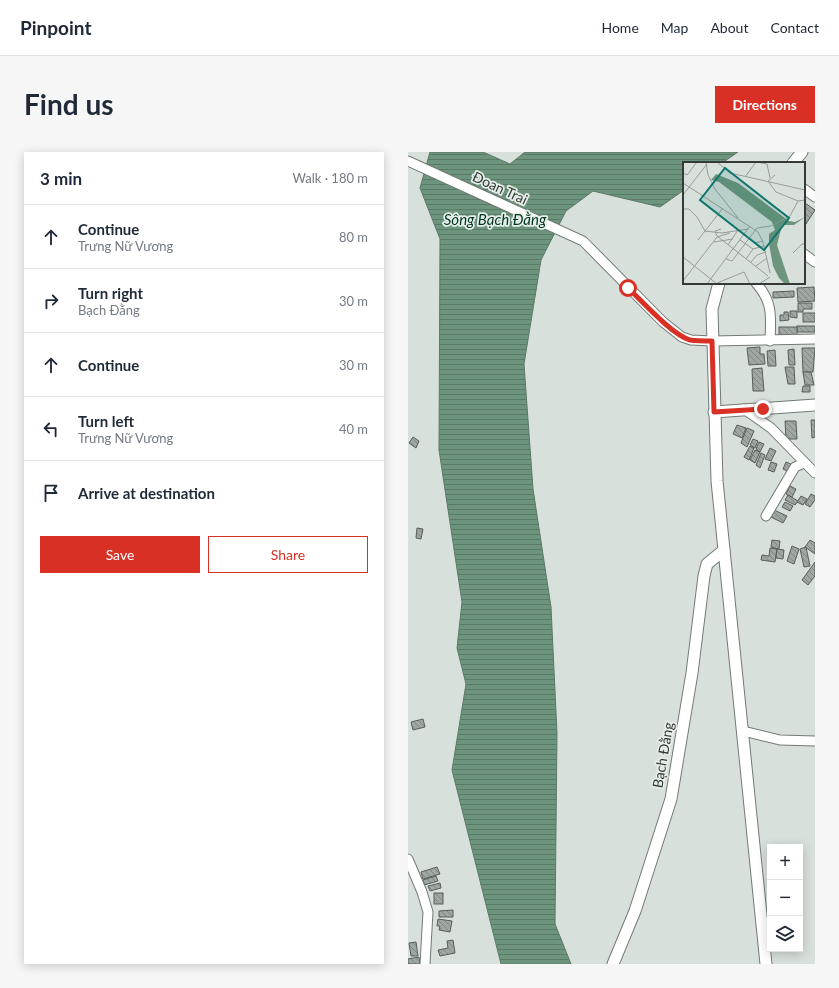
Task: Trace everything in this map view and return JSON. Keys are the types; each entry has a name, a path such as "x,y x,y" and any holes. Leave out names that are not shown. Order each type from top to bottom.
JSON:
{"street":[{"path":"794,162 802,152"},
{"name":"Đoan Trai","path":"408,160 582,241 663,322 682,337 691,340 712,341 815,339"},
{"path":"805,190 815,197"},
{"path":"805,255 815,262"},
{"path":"719,284 712,309 717,481 766,964"},
{"path":"757,284 765,293 769,304 770,341"},
{"path":"714,412 815,405"},
{"path":"744,409 771,428 815,473"},
{"path":"766,516 795,467 804,463"},
{"name":"Bạch Đằng","path":"612,964 635,911 671,799 692,673 704,576 707,564 724,550"},
{"path":"742,731 780,740 815,741"},
{"path":"408,859 411,877 428,912 425,964"}],"water":[{"name":"Sông Bạch Đằng","path":"430,152 483,152 510,164 525,152 738,152 723,162 683,162 683,191 660,207 593,191 566,211 541,260 524,364 533,489 551,607 557,733 555,924 571,964 501,964 452,770 466,684 457,648 462,602 439,450 440,239 420,188"}],"building":[{"path":"805,203 815,210 805,224"},
{"path":"814,287 815,301 798,302 797,288"},
{"path":"794,291 794,297 773,298 773,292"},
{"path":"798,303 812,303 812,309 803,309 803,312 798,312"},
{"path":"790,311 797,311 797,318 790,317"},
{"path":"784,312 788,312 789,320 780,321 780,315 784,315"},
{"path":"803,313 815,313 815,322 803,322"},
{"path":"797,326 815,326 815,332 797,332"},
{"path":"779,327 797,327 797,335 779,335"},
{"path":"760,347 760,354 764,354 765,364 749,365 747,348"},
{"path":"802,348 815,348 813,372 803,372"},
{"path":"794,349 795,365 789,365 788,350"},
{"path":"775,350 776,366 768,366 767,351"},
{"path":"785,367 794,367 795,384 788,384"},
{"path":"762,368 764,391 753,391 752,369"},
{"path":"803,372 811,372 814,385 805,385"},
{"path":"803,386 810,386 810,392 802,392"},
{"path":"811,420 815,420 815,437 812,438"},
{"path":"785,421 796,421 797,439 786,439"},
{"path":"737,425 746,428 742,438 733,434"},
{"path":"747,428 754,431 747,447 741,443"},
{"path":"413,437 419,441 416,448 409,443"},
{"path":"753,439 758,441 755,448 750,445"},
{"path":"759,442 764,444 760,452 756,449"},
{"path":"750,446 754,448 749,460 744,457"},
{"path":"770,448 776,451 771,461 765,459"},
{"path":"755,450 760,452 755,463 750,460"},
{"path":"761,453 765,455 760,468 756,465"},
{"path":"771,462 777,464 774,472 768,470"},
{"path":"786,462 795,466 792,473 783,469"},
{"path":"790,486 796,489 792,497 786,494"},
{"path":"811,494 815,496 815,500 810,507 805,504"},
{"path":"788,495 798,501 795,505 785,500"},
{"path":"801,496 807,499 803,505 797,502"},
{"path":"785,502 793,506 790,511 782,507"},
{"path":"774,510 787,516 783,523 771,517"},
{"path":"417,528 423,529 421,539 416,538"},
{"path":"772,540 780,541 779,549 771,547"},
{"path":"810,540 815,543 815,554 805,547"},
{"path":"792,546 799,549 794,564 787,561"},
{"path":"806,547 810,566 804,567 800,549"},
{"path":"770,548 777,549 775,562 761,560 762,555 769,556"},
{"path":"777,549 784,550 783,559 776,558"},
{"path":"815,562 815,576 808,585 802,580"},
{"path":"423,719 425,727 413,730 411,722"},
{"path":"437,867 440,874 423,879 421,872"},
{"path":"436,876 438,881 424,885 423,880"},
{"path":"440,883 441,888 430,891 428,886"},
{"path":"434,893 443,893 443,904 434,904"},
{"path":"453,910 453,917 439,917 439,911"},
{"path":"438,919 452,921 450,932 439,930 440,926 437,926"},
{"path":"453,940 455,953 440,956 438,950 448,948 447,941"},
{"path":"416,942 418,956 411,956 409,943"},
{"path":"419,957 420,964 408,964 408,959"}],"route":[{"path":"628,288 663,322 682,337 691,340 712,341 714,412 763,409"}]}
